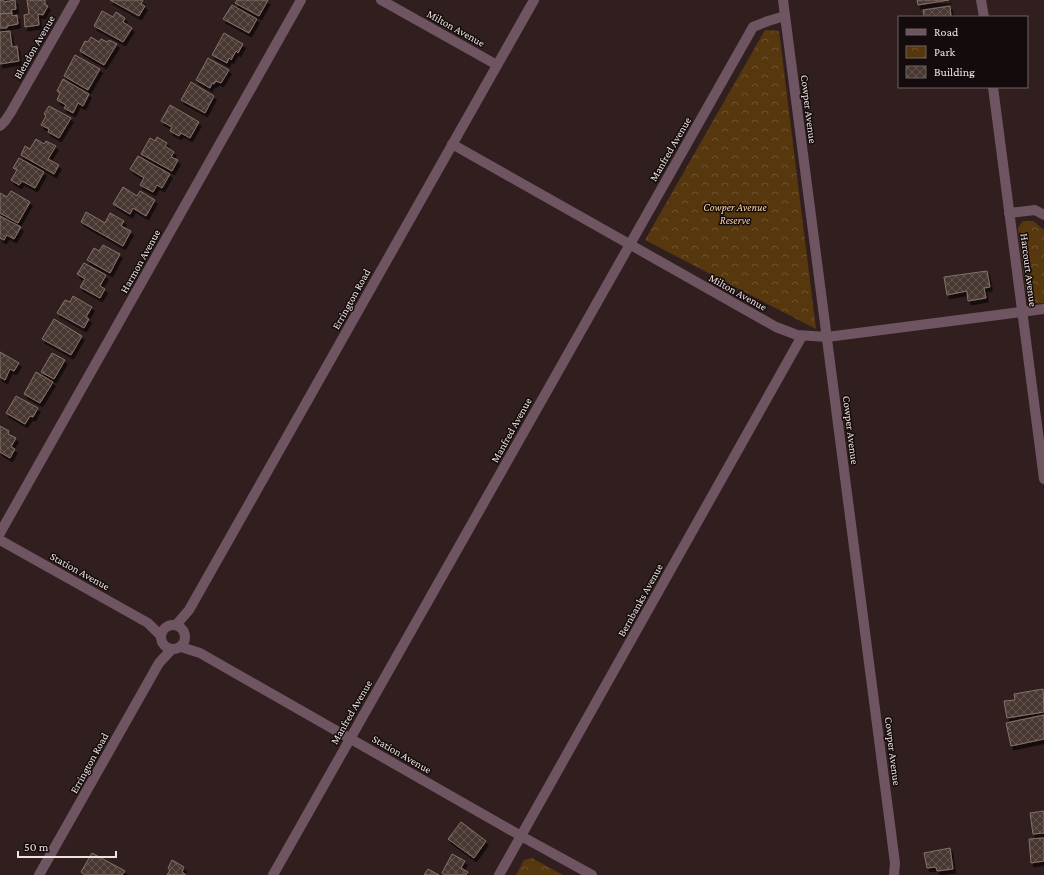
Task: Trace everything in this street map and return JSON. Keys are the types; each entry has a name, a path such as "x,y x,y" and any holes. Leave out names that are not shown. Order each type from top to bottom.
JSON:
{"street":[{"name":"Blendon Avenue","path":"0,126 11,112 75,0"},
{"name":"Harmon Avenue","path":"0,533 301,0"},
{"name":"Milton Avenue","path":"381,0 497,65"},
{"name":"Errington Road","path":"40,875 534,0"},
{"name":"Cowper Avenue","path":"783,0 895,863 899,875"},
{"path":"981,0 984,16"},
{"name":"Manfred Avenue","path":"273,875 753,27 785,16"},
{"name":"Harcourt Avenue","path":"993,88 1044,480"},
{"name":"Milton Avenue","path":"452,144 776,327 797,335 827,337 1044,309"},
{"path":"1009,213 1035,210 1044,215"},
{"name":"Bernbanks Avenue","path":"499,875 802,336"},
{"name":"Station Avenue","path":"0,540 592,875"},
{"name":"Cowper Avenue","path":"894,875 895,863"}],"green space":[{"name":"Cowper Avenue Reserve","path":"765,30 779,31 816,329 645,240"},
{"path":"1023,221 1033,221 1044,230 1044,303 1037,303 1033,301 1026,293 1018,228"},
{"path":"532,858 563,875 516,875 524,860"}],"building":[{"path":"0,0 3,0 4,2 15,0 16,9 11,10 12,13 0,14"},
{"path":"27,0 45,0 45,4 48,6 43,15 38,14 39,25 25,27 24,15 29,14"},
{"path":"110,0 143,0 141,4 145,6 139,16"},
{"path":"237,0 268,0 259,16 235,3"},
{"path":"917,0 949,0 918,5"},
{"path":"232,5 257,19 249,33 223,19"},
{"path":"950,6 951,16 924,16 923,10"},
{"path":"102,11 113,17 116,12 125,18 123,22 132,28 123,42 94,26"},
{"path":"12,13 12,16 17,15 18,24 7,26 7,28 0,28 0,14"},
{"path":"10,31 12,47 17,46 19,61 0,64 0,32"},
{"path":"224,33 243,44 238,53 236,51 231,60 229,58 227,63 212,55"},
{"path":"91,37 99,42 101,39 107,42 109,40 117,44 104,65 80,51 85,41 88,42"},
{"path":"75,55 100,69 88,90 64,76"},
{"path":"208,58 229,70 221,83 216,81 214,84 212,83 210,88 196,80"},
{"path":"63,79 89,94 83,106 78,103 73,113 64,108 66,105 57,100 60,93 57,91"},
{"path":"191,82 214,96 205,113 181,100"},
{"path":"170,105 199,122 190,138 181,133 179,136 170,131 172,127 161,121"},
{"path":"49,106 71,118 59,138 48,132 49,129 41,125 46,116 44,114"},
{"path":"157,137 167,143 165,146 174,152 171,157 178,160 172,171 141,154 150,138 155,141"},
{"path":"36,139 44,144 46,141 56,146 48,159 59,165 54,174 21,155 25,146 30,149"},
{"path":"138,156 170,174 162,188 157,185 153,192 140,185 144,178 130,169"},
{"path":"19,158 44,172 35,188 22,181 19,185 11,180 17,170 13,168"},
{"path":"123,187 137,196 140,191 155,200 146,216 133,208 130,214 113,204"},
{"path":"11,191 30,202 18,223 0,213 0,193 7,197"},
{"path":"86,212 105,223 110,213 124,221 121,226 131,231 123,246 81,222"},
{"path":"0,216 21,227 14,239 7,235 4,240 0,238"},
{"path":"103,245 120,254 110,273 87,260 94,248 99,251"},
{"path":"84,263 106,275 100,286 105,289 100,298 80,287 85,279 77,274"},
{"path":"987,271 990,287 984,288 986,298 968,301 967,291 947,295 944,277"},
{"path":"73,296 92,307 86,317 89,319 84,328 57,313 65,300 70,302"},
{"path":"54,319 82,336 71,355 42,339"},
{"path":"0,352 19,363 14,371 10,369 5,380 0,377"},
{"path":"52,353 65,360 54,379 41,372"},
{"path":"36,372 53,382 40,403 24,394"},
{"path":"16,396 38,408 33,417 30,416 25,424 6,413"},
{"path":"0,426 9,431 8,434 16,438 11,447 15,449 10,458 0,452"},
{"path":"1043,689 1044,712 1007,718 1004,701 1015,700 1014,694"},
{"path":"1044,715 1044,739 1011,746 1006,723"},
{"path":"1044,811 1044,833 1033,834 1030,813"},
{"path":"461,822 486,841 474,858 448,839"},
{"path":"1044,838 1044,861 1031,863 1029,839"},
{"path":"950,848 953,869 937,871 936,867 927,868 924,853"},
{"path":"92,853 125,871 122,875 85,875 81,872"},
{"path":"452,854 465,861 461,868 468,872 466,875 445,875 442,873"},
{"path":"172,860 184,867 182,872 186,875 167,875 170,870 168,868"},
{"path":"428,869 439,875 424,875"}]}
